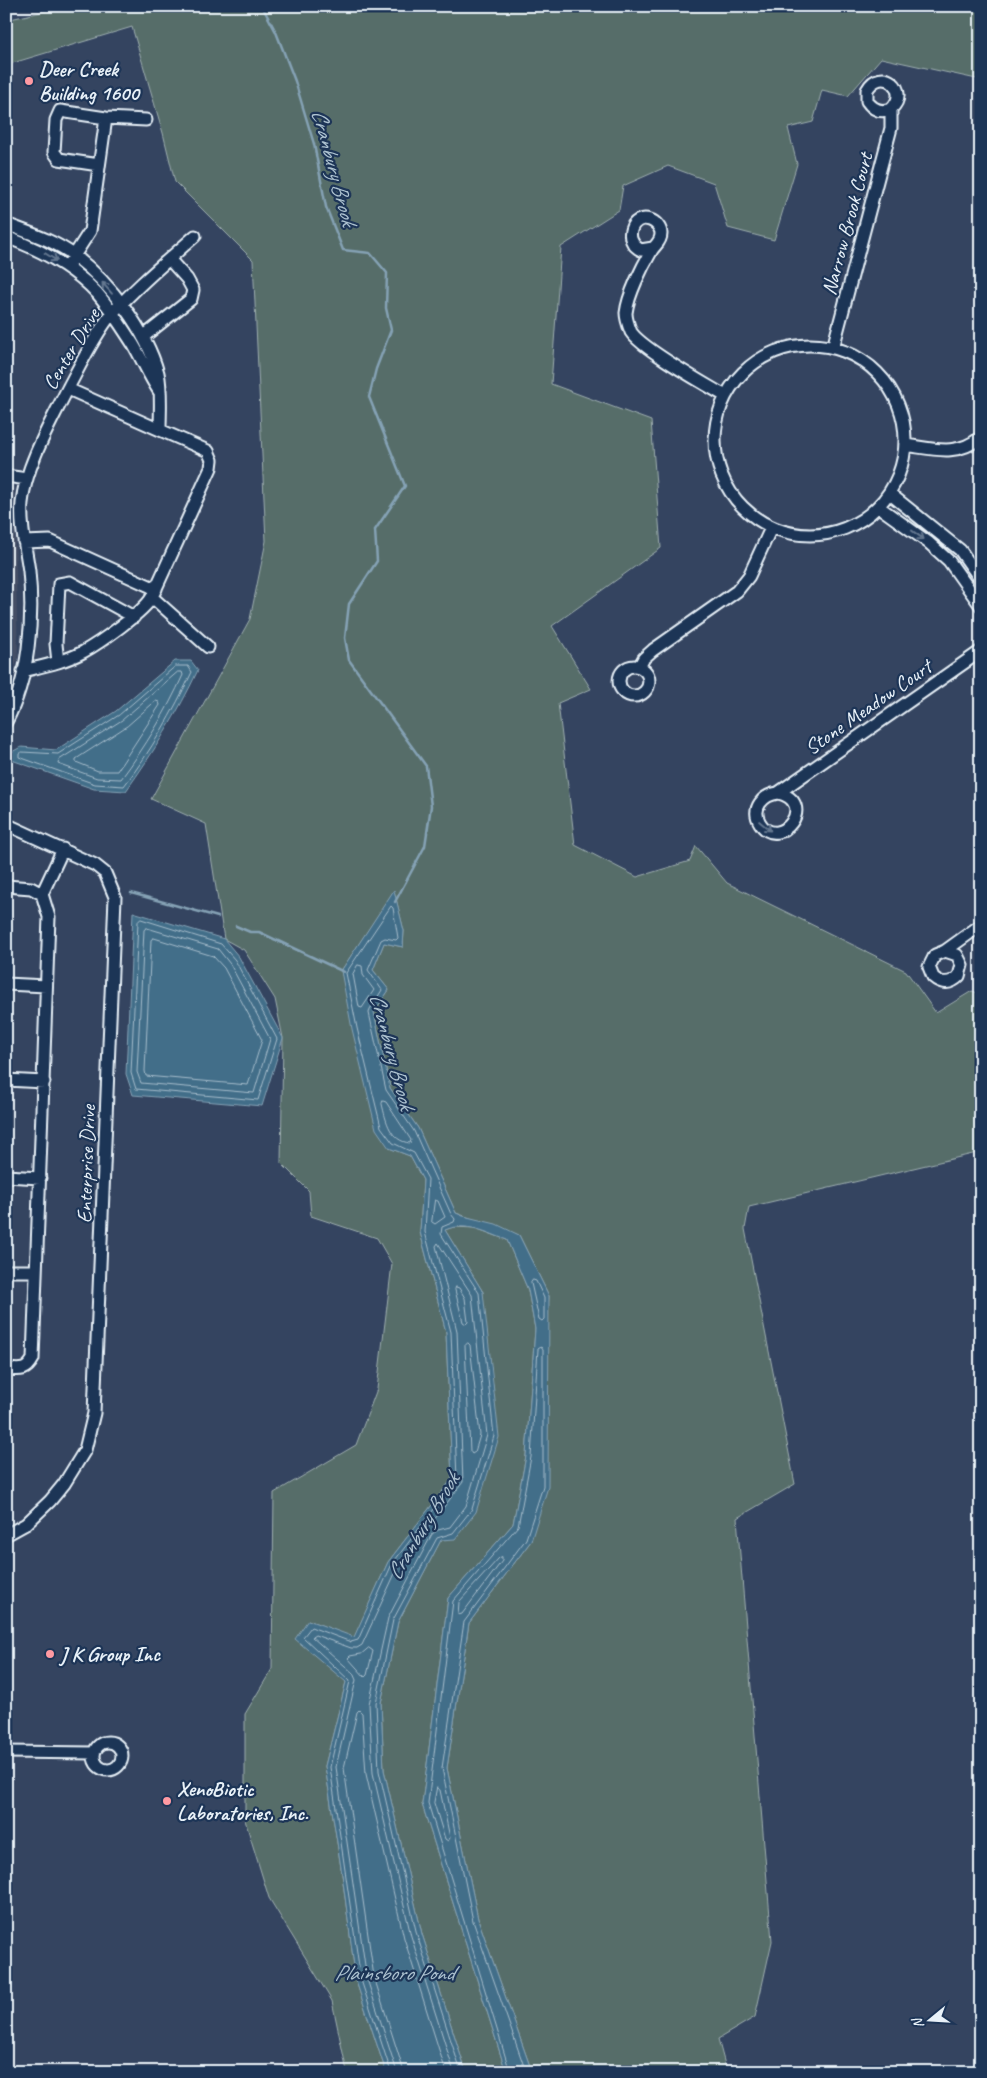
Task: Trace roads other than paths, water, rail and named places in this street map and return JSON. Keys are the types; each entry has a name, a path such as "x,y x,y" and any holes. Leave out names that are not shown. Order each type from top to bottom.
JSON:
{"street":[{"name":"Narrow Brook Court","path":"833,348 892,128 891,109"},
{"path":"99,165 59,159 54,152 56,120 60,111 106,118 146,120"},
{"path":"67,268 90,231 106,118"},
{"path":"6,224 42,237 74,256 102,281 122,304 142,337 158,374 160,430"},
{"name":"Center Drive","path":"6,722 12,712 29,639 31,602 22,504 27,479 49,425 89,349 112,314 195,236"},
{"path":"6,237 41,251 67,268 97,293 134,345 159,392"},
{"path":"653,248 629,298 626,316 631,331 644,345 725,396"},
{"path":"142,337 191,299 193,290 187,278 169,259"},
{"path":"808,345 833,348 857,358 883,380 893,394 902,419 905,445 900,470 890,493 879,507 856,524 828,534 799,536 771,528 745,511 726,486 718,464 715,426 725,396 740,375 759,359 783,349 799,346 808,345"},
{"path":"23,671 58,662 83,652 140,612 154,593 211,468 212,460 208,451 68,389"},
{"path":"905,445 943,450 960,450 981,437"},
{"path":"6,476 27,479"},
{"path":"890,493 960,550 981,580"},
{"path":"879,507 929,543 949,561 981,606"},
{"path":"639,667 644,658 653,650 737,591 749,576 771,528"},
{"path":"24,542 50,541 154,593 208,647"},
{"path":"58,662 56,644 59,584 70,582 134,617"},
{"name":"Stone Meadow Court","path":"778,793 981,651"},
{"name":"Enterprise Drive","path":"6,824 95,865 105,873 115,897 94,1413 85,1450 64,1484 50,1502 26,1524 6,1535"},
{"path":"6,1369 29,1367 33,1359 49,917 42,894 63,850"},
{"path":"6,886 31,888 42,894"},
{"path":"945,951 981,925"},
{"path":"6,984 46,986"},
{"path":"6,1080 44,1082"},
{"path":"6,1176 40,1178"},
{"path":"6,1271 36,1272"},
{"path":"6,1752 94,1753"}],"water":[{"path":"175,661 191,661 198,670 165,732 126,791 94,789 6,758 6,755 21,747 56,750 116,711"},
{"name":"Plainsboro Pond","path":"394,890 404,931 403,947 384,943 373,970 389,990 374,1012 390,1088 418,1128 456,1213 496,1224 519,1235 549,1296 548,1487 531,1541 469,1623 447,1768 478,1919 532,2072 506,2072 422,1804 448,1598 513,1524 526,1456 535,1329 528,1290 507,1240 469,1227 445,1230 483,1292 499,1437 476,1512 455,1539 441,1540 398,1622 381,1703 384,1770 422,1934 466,2072 386,2072 356,1981 325,1766 346,1682 295,1639 308,1620 354,1637 388,1562 452,1479 446,1332 420,1232 423,1180 410,1156 389,1148 376,1129 352,1029 341,971"},
{"path":"133,912 224,939 239,957 283,1038 262,1106 133,1095 126,1074"}],"waterway":[{"name":"Cranbury Brook","path":"262,6 276,32 295,81 314,144 326,207 343,250 370,253 387,273 386,308 391,330 376,369 369,397 405,486 375,530 377,561 349,604 345,638 349,660 426,766 431,806 425,846 395,902"},
{"path":"131,893 218,917"},
{"path":"236,926 250,932 259,932 344,972"}],"place":[{"name":"Deer Creek Building 1600","path":"29,81"},
{"name":"J K Group Inc","path":"50,1654"},
{"name":"XenoBiotic Laboratories, Inc.","path":"167,1801"}]}
